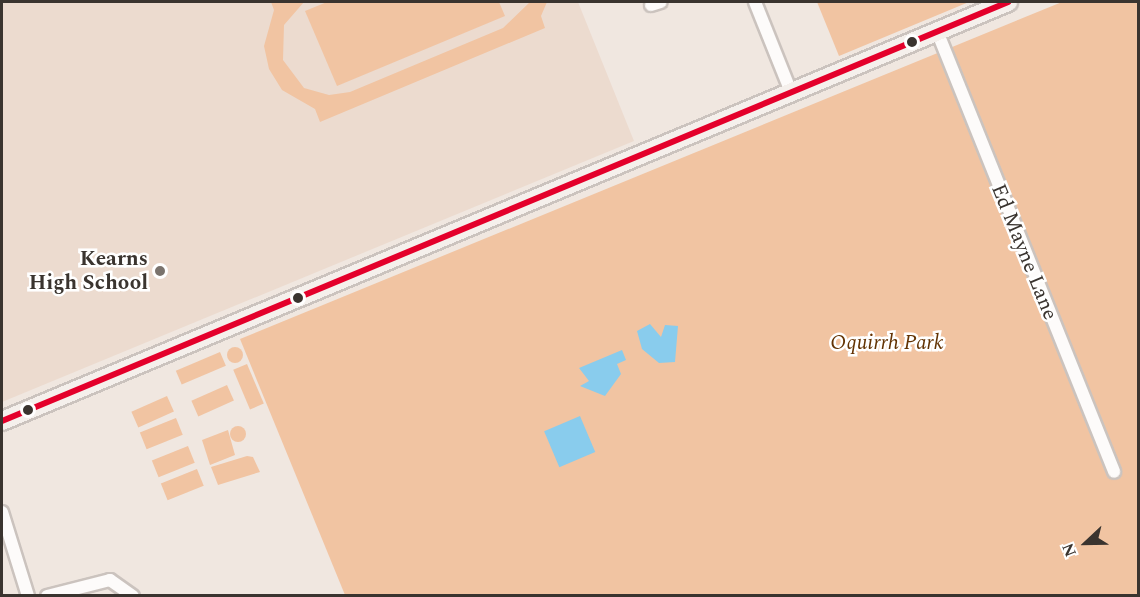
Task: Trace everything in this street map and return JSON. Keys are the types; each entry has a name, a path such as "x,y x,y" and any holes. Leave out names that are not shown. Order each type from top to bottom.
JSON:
{"main road":[{"path":"2,421 1008,2"}],"street":[{"path":"755,2 791,92"},
{"name":"Ed Mayne Lane","path":"937,31 1114,472"},
{"path":"2,512 28,596"},
{"path":"47,596 110,580 134,596"}],"shaded area":[{"name":"Kearns High School","path":"2,2 578,2 634,141 2,402"}],"green space":[{"path":"271,2 304,2 284,25 283,60 304,88 329,95 350,92 503,28 530,2 547,2 541,16 545,28 320,122 315,109 282,90 269,69 264,46 274,10"},
{"path":"327,2 499,2 505,16 337,86 305,11"},
{"path":"817,2 969,2 839,56"},
{"name":"Oquirrh Park","path":"1062,2 1138,2 1138,595 345,595 240,339"},
{"path":"232,347 238,347 243,355 241,361 232,363 227,358 227,352"},
{"path":"220,352 226,366 182,385 176,371"},
{"path":"247,364 264,404 250,409 233,370"},
{"path":"227,385 234,401 198,416 191,401"},
{"path":"167,396 174,412 138,427 131,412"},
{"path":"176,418 183,435 147,449 140,433"},
{"path":"238,426 244,428 246,434 244,440 238,442 232,440 230,434 232,428"},
{"path":"228,430 235,455 210,465 202,440"},
{"path":"188,446 195,463 159,477 152,461"},
{"path":"247,456 253,457 260,472 218,485 211,467"},
{"path":"197,469 204,486 168,500 161,484"}],"water":[{"path":"650,324 661,337 665,325 678,326 675,362 659,363 642,349 637,331"},
{"path":"622,350 626,360 617,364 621,374 605,396 580,386 589,381 579,368"},
{"path":"580,416 595,452 559,467 544,431"}],"transit line":[{"path":"2,421 1008,2"}],"place":[{"name":"Kearns High School","path":"160,271"}]}
